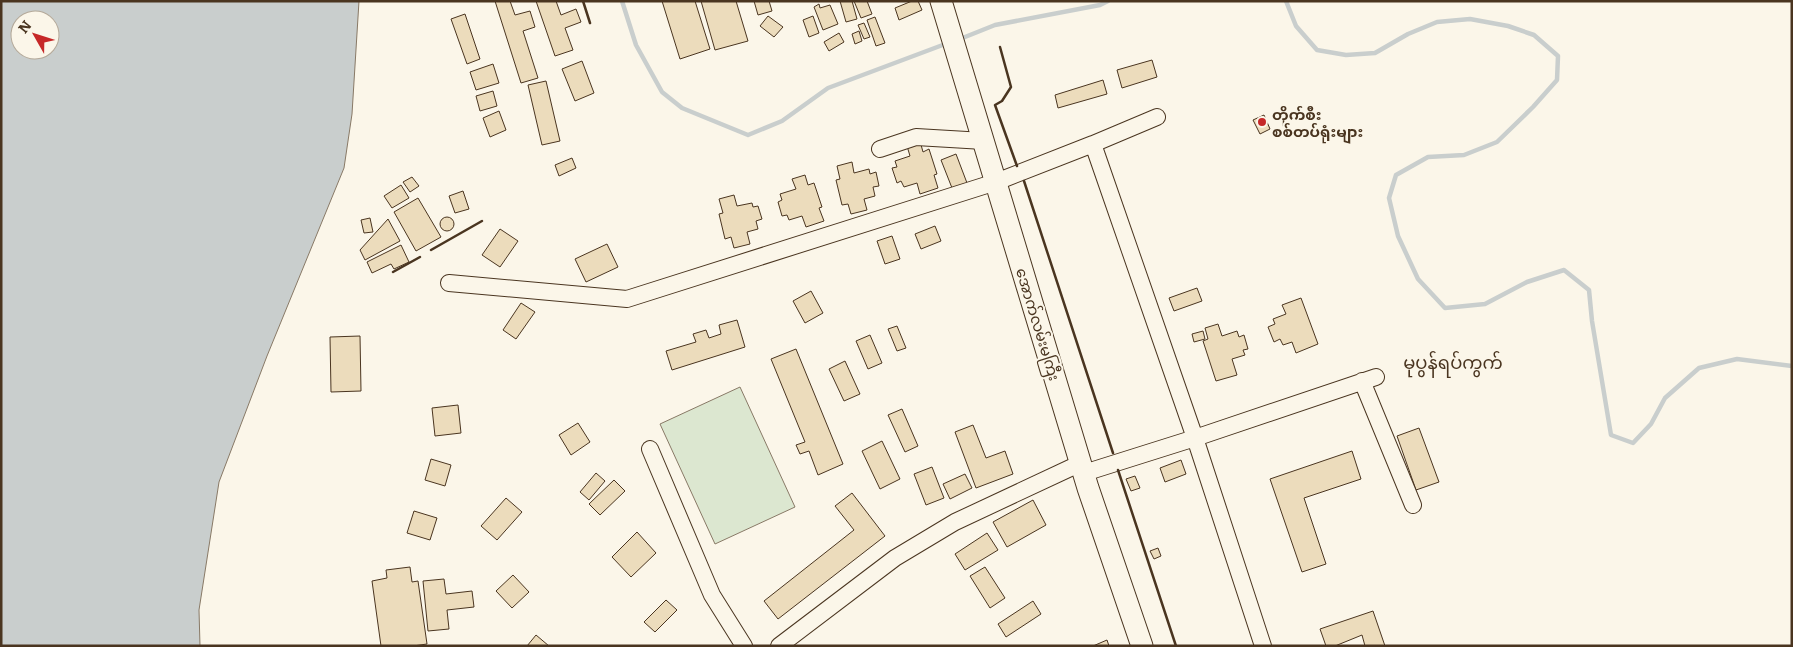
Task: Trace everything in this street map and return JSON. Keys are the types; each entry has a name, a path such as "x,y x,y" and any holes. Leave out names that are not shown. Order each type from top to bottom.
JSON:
{"main road":[{"name":"အောက်လမ်းမကြီး","path":"941,1 1082,468 1142,646"}],"lane":[{"path":"449,283 627,299 996,182 1157,117"},
{"path":"880,149 916,137 984,141"},
{"path":"1093,144 1195,438 1264,646"},
{"path":"779,646 895,558 956,522 1082,468 1195,438 1369,379 1412,505"},
{"path":"650,449 712,595 744,646"}],"green space":[{"path":"740,387 795,507 715,544 660,424"}],"shaded area":[{"path":"1,1 359,1 352,114 344,168 267,356 219,482 199,610 200,646 1,646"}],"building":[{"path":"495,1 510,1 515,15 530,11 535,27 523,31 538,78 521,83"},
{"path":"536,1 556,1 561,15 576,9 581,22 565,28 573,50 555,56"},
{"path":"662,1 695,1 710,49 680,59"},
{"path":"701,1 736,1 748,41 715,50"},
{"path":"754,1 769,1 772,11 758,15"},
{"path":"840,1 852,1 857,19 846,22"},
{"path":"854,1 867,1 872,14 861,18"},
{"path":"912,1 918,1 922,10 899,20 895,8"},
{"path":"819,4 820,8 830,5 838,24 823,30 814,7"},
{"path":"465,14 480,59 467,64 451,19"},
{"path":"768,16 783,27 774,37 760,26"},
{"path":"813,16 819,33 809,37 803,20"},
{"path":"875,17 885,43 876,46 867,20"},
{"path":"864,23 870,37 864,39 858,25"},
{"path":"859,31 862,41 855,44 852,34"},
{"path":"839,33 844,42 829,51 824,42"},
{"path":"1152,60 1157,77 1122,88 1117,70"},
{"path":"582,61 594,93 575,101 562,69"},
{"path":"493,64 499,83 476,90 470,72"},
{"path":"1103,80 1107,94 1058,108 1055,95"},
{"path":"546,81 560,141 542,145 528,85"},
{"path":"493,91 497,106 480,111 476,96"},
{"path":"499,111 506,130 490,137 483,118"},
{"path":"1264,115 1270,129 1260,134 1253,120"},
{"path":"920,141 923,152 929,149 937,174 934,175 938,188 920,194 917,183 904,187 901,181 897,183 892,168 897,167 895,161 910,156 907,146"},
{"path":"956,154 967,183 952,188 941,160"},
{"path":"572,158 576,168 559,176 555,165"},
{"path":"852,162 854,173 869,169 870,174 876,172 879,186 873,187 875,196 864,199 867,210 851,214 848,204 842,205 836,180 840,179 837,166"},
{"path":"805,175 808,185 814,183 822,207 819,208 824,221 806,227 802,216 789,220 787,215 782,216 778,202 782,200 780,194 796,189 792,179"},
{"path":"412,177 419,186 410,192 403,182"},
{"path":"401,185 409,198 392,208 384,196"},
{"path":"463,191 469,209 455,213 449,196"},
{"path":"734,195 737,206 752,203 753,207 758,206 762,219 756,221 758,229 747,232 750,244 734,248 731,237 725,239 719,214 723,213 719,199"},
{"path":"418,198 441,237 416,251 394,212"},
{"path":"447,217 452,219 454,224 452,229 447,231 442,229 440,224 442,219"},
{"path":"370,218 373,232 364,233 361,220"},
{"path":"388,219 400,241 365,260 360,250"},
{"path":"935,226 941,241 921,249 915,234"},
{"path":"500,229 518,241 500,267 482,255"},
{"path":"892,236 900,259 885,264 877,241"},
{"path":"607,244 618,267 586,282 575,259"},
{"path":"401,245 409,262 394,269 391,264 372,273 367,262"},
{"path":"1197,288 1202,301 1174,311 1169,298"},
{"path":"811,291 823,313 805,323 793,301"},
{"path":"1301,298 1318,344 1296,353 1292,342 1283,345 1280,339 1274,342 1268,327 1275,324 1273,319 1286,314 1282,305"},
{"path":"521,303 535,312 516,339 503,330"},
{"path":"737,320 745,347 672,370 666,351 696,342 693,334 706,330 709,338 721,334 719,325"},
{"path":"1218,324 1222,336 1237,331 1239,337 1244,335 1248,349 1243,350 1245,355 1232,359 1237,375 1216,381 1203,341 1208,339 1205,328"},
{"path":"897,326 906,348 897,351 888,329"},
{"path":"1203,331 1205,339 1194,342 1192,334"},
{"path":"870,335 882,363 868,369 856,341"},
{"path":"360,336 361,391 331,392 330,337"},
{"path":"796,349 843,464 818,475 809,451 800,454 796,445 805,442 771,359"},
{"path":"845,361 860,394 844,401 829,369"},
{"path":"458,405 461,433 435,436 432,408"},
{"path":"902,409 918,446 905,452 888,415"},
{"path":"578,423 590,442 571,455 559,435"},
{"path":"973,425 986,458 1005,451 1013,474 976,488 955,432"},
{"path":"1419,428 1439,482 1416,490 1397,436"},
{"path":"882,441 900,479 880,489 862,451"},
{"path":"1352,451 1361,479 1304,498 1326,564 1302,572 1270,479"},
{"path":"431,459 451,465 445,486 425,480"},
{"path":"1181,460 1186,474 1165,482 1160,468"},
{"path":"932,467 944,498 926,505 914,474"},
{"path":"596,473 605,481 589,500 580,492"},
{"path":"965,474 972,488 950,499 943,484"},
{"path":"1135,476 1140,488 1131,491 1126,479"},
{"path":"614,480 625,491 600,515 589,504"},
{"path":"852,493 885,536 778,619 764,601 854,530 835,506"},
{"path":"506,498 522,512 497,540 481,526"},
{"path":"1033,500 1046,525 1007,547 993,522"},
{"path":"414,511 437,518 430,540 407,533"},
{"path":"637,532 656,553 631,577 612,557"},
{"path":"987,533 998,550 965,570 955,554"},
{"path":"1158,548 1161,556 1154,559 1150,551"},
{"path":"410,567 412,582 418,581 427,644 381,646 372,581 387,578 386,570"},
{"path":"985,567 1005,598 990,608 970,576"},
{"path":"513,575 529,592 512,608 496,591"},
{"path":"444,579 446,594 472,591 474,607 447,610 449,629 428,631 423,581"},
{"path":"666,600 677,610 655,632 644,622"},
{"path":"1033,601 1041,614 1006,637 998,624"},
{"path":"1373,611 1385,646 1365,646 1362,635 1335,646 1326,646 1320,629"},
{"path":"536,635 549,646 527,646"},
{"path":"1107,640 1109,646 1093,646"}],"waterway":[{"path":"622,1 636,45 662,92 682,108 748,135 782,121 828,88 948,43"},
{"path":"960,39 995,25 1100,5 1108,1"},
{"path":"1286,1 1296,26 1317,50 1346,55 1375,53 1408,34 1437,22 1470,19 1508,26 1534,35 1558,56 1557,80 1533,107 1497,142 1464,155 1428,157 1396,175 1389,198 1398,236 1418,279 1445,308 1485,304 1527,282 1564,270 1589,290 1592,321 1611,435 1633,443 1651,424 1665,398 1699,368 1737,359 1792,366"}],"wall":[{"path":"583,1 590,23"},
{"path":"1000,47 1011,87 1002,101 995,105 1017,166"},
{"path":"1024,181 1113,453"},
{"path":"431,250 482,221"},
{"path":"393,272 420,257"},
{"path":"1118,470 1176,646"}],"place":[{"name":"တိုက်စီး စစ်တပ်ရုံးများ","path":"1262,122"}],"district":[{"name":"မုပွန်ရပ်ကွက်","path":"1453,361"}]}
